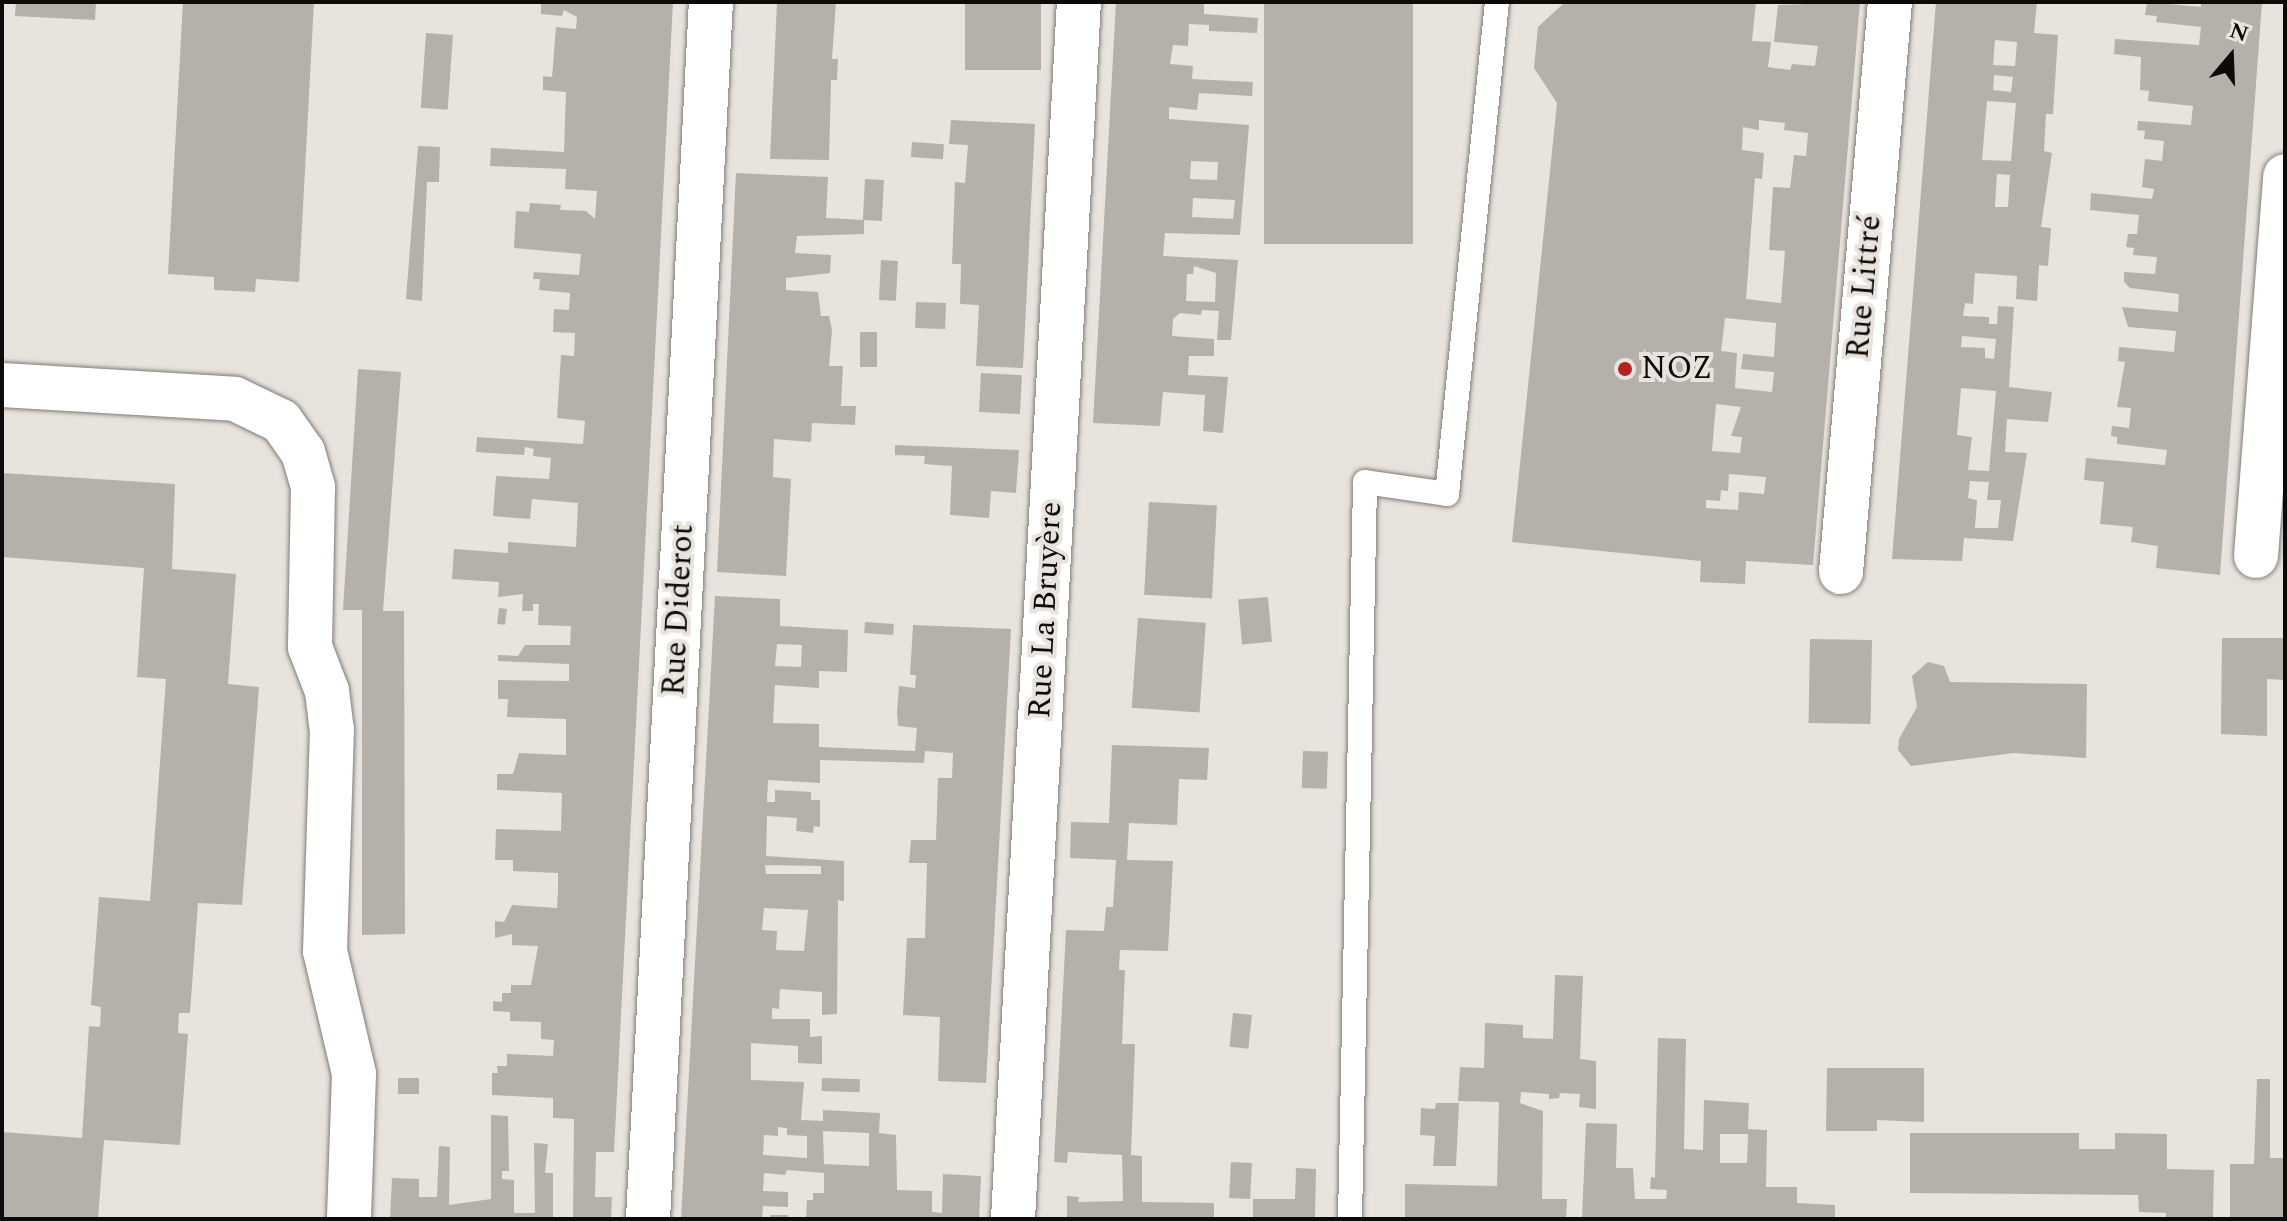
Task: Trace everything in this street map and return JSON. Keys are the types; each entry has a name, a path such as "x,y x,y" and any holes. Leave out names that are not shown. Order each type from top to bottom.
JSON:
{"street":[{"name":"Rue Diderot","path":"648,1219 711,2"},
{"name":"Rue La Bruyère","path":"1013,1219 1079,2"},
{"name":"Rue Littré","path":"1841,572 1890,2"},
{"path":"2256,556 2285,176"},
{"path":"2,385 235,399 281,421 303,452 313,488 310,647 332,719 325,951 354,1074 349,1219"}],"lane":[{"path":"1350,1219 1365,482 1447,494 1497,2"}],"building":[{"path":"16,2 96,2 95,20 15,16"},
{"path":"183,2 314,2 299,282 256,279 255,292 214,290 214,277 168,274"},
{"path":"541,2 673,2 614,1152 596,1152 595,1197 612,1197 611,1219 573,1219 574,1119 553,1118 553,1098 492,1095 492,1073 498,1073 497,1066 507,1066 507,1054 553,1056 554,1040 541,1039 541,1022 510,1021 510,1012 493,1011 493,1001 502,1002 502,993 511,993 511,985 531,985 538,946 512,945 512,934 495,938 495,921 504,922 512,905 557,908 558,892 558,873 513,871 513,860 495,860 496,829 561,831 562,793 497,790 497,774 513,774 519,753 566,755 566,719 507,717 508,699 498,699 498,680 569,681 569,664 498,661 498,655 518,656 525,645 570,645 571,626 538,625 539,604 533,604 533,611 522,611 523,594 498,597 499,582 452,579 454,549 508,553 508,542 576,547 578,503 532,499 530,519 493,516 496,476 549,479 551,458 533,456 534,449 525,447 524,455 476,452 477,437 583,444 585,421 557,418 561,355 574,356 575,333 553,332 554,309 569,310 570,293 539,290 540,279 533,279 534,272 579,275 581,254 514,248 516,211 529,212 530,203 561,205 560,210 586,211 595,219 597,191 565,189 566,169 490,166 491,148 564,152 566,92 543,90 543,76 552,77 556,27 576,29 577,17 564,10 562,16 541,14"},
{"path":"777,2 836,2 832,59 838,59 837,80 831,80 829,160 770,159"},
{"path":"965,2 1041,2 1041,70 965,70"},
{"path":"1116,2 1204,2 1204,14 1258,18 1257,33 1209,31 1209,25 1189,24 1188,46 1173,45 1170,64 1193,66 1192,79 1253,82 1252,96 1199,93 1197,110 1169,107 1169,119 1249,125 1240,235 1165,233 1163,256 1238,260 1231,340 1217,340 1219,311 1202,310 1201,315 1180,313 1173,319 1172,336 1214,339 1214,356 1189,356 1188,375 1228,377 1223,433 1203,431 1205,395 1163,392 1160,426 1093,423","holes":["1191,161 1218,162 1217,180 1190,179","1193,198 1235,200 1233,219 1192,217","1194,266 1216,273 1215,302 1186,301 1187,274 1193,274"]},
{"path":"1264,2 1413,2 1413,244 1264,244"},
{"path":"1565,2 1756,2 1752,41 1771,42 1768,67 1790,70 1792,64 1815,66 1818,46 1774,42 1778,5 1860,2 1813,565 1746,561 1745,584 1700,582 1701,561 1512,542 1557,103 1534,68 1538,27","holes":["1759,120 1785,123 1784,130 1808,133 1806,156 1794,155 1790,188 1773,187 1769,250 1785,251 1781,303 1746,299 1755,178 1762,179 1764,153 1742,150 1743,127 1759,130","1725,318 1776,323 1774,357 1743,354 1741,369 1774,372 1772,392 1735,388 1737,353 1721,351","1716,404 1741,407 1731,436 1742,437 1740,453 1712,451","1729,474 1766,477 1764,494 1739,492 1738,510 1706,508 1706,500 1720,501 1721,490 1728,491"]},
{"path":"1936,2 2037,2 2034,33 2058,35 2053,114 2046,114 2044,151 2052,153 2041,227 2051,228 2048,266 2039,265 2037,301 2016,299 2017,276 1975,273 1973,304 1965,303 1963,316 1989,317 1989,324 1997,324 1998,306 2014,307 2009,387 2052,392 2048,422 2007,419 2005,452 2027,453 2013,541 1964,538 1962,561 1892,559","holes":["1995,40 2017,42 2015,66 1993,65","1994,75 2013,77 2011,92 1993,90","1987,101 2016,103 2011,161 1982,160","1997,174 2010,175 2008,207 1995,207","1962,336 1996,339 1994,359 1985,358 1985,348 1961,347","1961,388 1996,391 1989,471 1968,470 1972,437 1957,435","1970,481 1989,482 1987,500 2001,500 1998,528 1975,528 1977,500 1968,498"]},
{"path":"2147,2 2201,7 2201,2 2262,2 2220,575 2156,568 2158,546 2131,542 2133,527 2100,524 2104,482 2084,480 2086,458 2165,465 2167,450 2117,444 2117,437 2111,436 2112,426 2129,428 2131,408 2117,407 2125,362 2118,361 2119,347 2174,352 2176,331 2128,327 2122,307 2178,312 2179,294 2130,288 2124,282 2124,272 2155,274 2157,257 2133,255 2134,248 2126,247 2128,234 2137,234 2139,215 2090,210 2091,193 2152,199 2154,189 2142,187 2145,159 2162,161 2164,141 2144,139 2145,131 2137,130 2138,121 2191,125 2193,106 2148,101 2149,91 2140,90 2141,57 2114,54 2115,39 2199,45 2201,27 2156,22 2157,16 2145,15"},
{"path":"426,33 453,35 448,110 421,108"},
{"path":"951,120 1035,124 1023,368 976,366 979,305 960,304 961,264 952,264 955,182 965,183 968,145 949,144"},
{"path":"912,142 944,144 943,159 911,157"},
{"path":"418,146 440,147 439,182 427,182 422,301 406,299"},
{"path":"736,173 828,177 826,218 864,220 864,234 797,236 795,253 831,255 830,273 786,278 786,290 818,292 821,316 829,316 832,330 829,366 843,366 841,406 856,406 855,425 812,423 811,442 774,439 773,477 791,479 786,576 717,572"},
{"path":"865,179 884,180 882,221 863,220"},
{"path":"881,260 898,261 896,301 879,300"},
{"path":"916,302 946,303 945,329 915,328"},
{"path":"860,332 877,332 877,367 860,367"},
{"path":"358,369 401,372 383,611 404,611 405,934 362,935 362,610 343,610"},
{"path":"981,373 1022,375 1020,414 979,412"},
{"path":"895,445 1019,450 1016,493 991,491 989,518 950,515 952,466 924,464 925,456 895,455"},
{"path":"2,473 175,484 172,569 236,574 228,684 259,687 242,905 198,903 190,1013 179,1013 178,1033 188,1034 180,1145 104,1140 98,1219 2,1219 2,1132 82,1138 89,1026 100,1027 101,1007 91,1005 99,897 150,901 166,679 137,677 144,568 2,557"},
{"path":"1149,502 1217,506 1212,598 1144,595"},
{"path":"715,596 780,599 780,626 848,630 847,672 819,671 819,688 775,685 773,723 819,724 819,747 915,751 917,728 898,726 897,712 899,686 915,688 916,675 910,675 913,625 1011,629 986,1083 938,1081 940,1017 903,1015 907,938 925,938 927,863 909,863 911,840 936,840 938,778 952,778 953,753 925,751 924,763 820,760 820,783 768,780 767,802 775,802 775,790 811,792 811,800 820,800 820,827 814,826 813,833 796,831 797,818 767,816 766,856 844,861 844,901 838,900 837,1014 822,1015 822,992 780,989 779,1009 772,1008 772,1019 810,1019 810,1037 822,1036 822,1064 798,1063 798,1046 751,1043 751,1080 804,1082 801,1120 823,1121 823,1110 880,1113 879,1133 896,1135 897,1190 932,1191 932,1212 942,1213 943,1174 981,1176 979,1219 806,1219 807,1200 813,1200 813,1193 824,1193 824,1173 787,1170 785,1175 764,1173 763,1191 788,1192 788,1207 763,1206 762,1219 681,1219","holes":["777,644 802,645 801,667 775,666","765,865 821,866 821,874 766,874","764,908 808,910 804,951 776,950 777,931 762,930","778,1127 787,1128 787,1135 807,1136 807,1158 763,1155 764,1135 778,1136","823,1131 869,1133 869,1166 824,1164"]},
{"path":"1268,597 1272,642 1242,644 1238,600"},
{"path":"499,608 507,609 505,625 497,624"},
{"path":"1138,618 1206,623 1200,713 1132,708"},
{"path":"865,622 894,624 893,635 864,633"},
{"path":"2222,638 2285,638 2285,680 2267,679 2267,736 2221,734"},
{"path":"1810,639 1872,640 1871,724 1809,723"},
{"path":"1928,662 1944,666 1950,682 2087,684 2086,758 2014,753 1911,766 1898,750 1899,739 1917,707 1912,676"},
{"path":"1112,745 1209,748 1207,780 1179,779 1177,825 1129,823 1127,860 1173,861 1168,951 1120,950 1119,970 1125,970 1122,1044 1135,1044 1131,1155 1142,1156 1142,1202 1214,1203 1214,1219 1067,1219 1067,1196 1079,1197 1078,1202 1123,1201 1122,1155 1068,1152 1067,1163 1054,1162 1066,930 1104,931 1106,907 1113,907 1116,860 1070,858 1071,822 1109,823"},
{"path":"1303,751 1328,752 1327,789 1302,788"},
{"path":"1555,975 1583,976 1580,1059 1596,1061 1596,1109 1579,1107 1580,1094 1560,1093 1559,1098 1549,1099 1549,1094 1521,1092 1520,1103 1543,1111 1542,1199 1567,1199 1566,1219 1405,1219 1405,1184 1497,1186 1499,1102 1458,1101 1460,1067 1484,1068 1485,1023 1523,1025 1523,1038 1553,1039"},
{"path":"1233,1013 1252,1015 1248,1049 1229,1047"},
{"path":"1658,1038 1686,1039 1684,1149 1703,1150 1704,1100 1749,1103 1748,1129 1767,1130 1766,1187 1797,1187 1797,1203 1835,1205 1835,1219 1582,1219 1586,1123 1617,1124 1616,1168 1633,1168 1635,1199 1666,1199 1667,1190 1650,1189 1651,1177 1655,1178","holes":["1720,1134 1748,1134 1747,1163 1720,1163"]},
{"path":"1827,1068 1924,1068 1924,1122 1877,1120 1877,1131 1826,1131"},
{"path":"398,1078 419,1078 419,1094 398,1094"},
{"path":"822,1078 860,1079 860,1092 822,1091"},
{"path":"2257,1079 2270,1079 2270,1158 2285,1158 2285,1219 2230,1219 2230,1164 2254,1164"},
{"path":"1436,1103 1459,1103 1456,1166 1433,1166 1435,1136 1420,1135 1421,1108 1435,1109"},
{"path":"491,1115 508,1116 509,1171 502,1171 502,1179 514,1180 514,1213 535,1213 534,1143 548,1144 545,1173 553,1173 553,1219 390,1219 392,1178 419,1179 419,1197 437,1197 439,1146 450,1147 449,1205 491,1199"},
{"path":"1910,1133 2079,1133 2079,1149 2115,1149 2115,1133 2167,1134 2167,1169 2214,1170 2213,1219 2166,1219 2166,1213 2139,1212 2138,1195 1910,1193"},
{"path":"1231,1162 1252,1163 1250,1199 1229,1198"},
{"path":"1296,1168 1316,1169 1315,1219 1253,1219 1253,1199 1295,1199"},
{"path":"770,1215 788,1215 788,1219 770,1219"}],"place":[{"name":"NOZ","path":"1625,369"}]}
